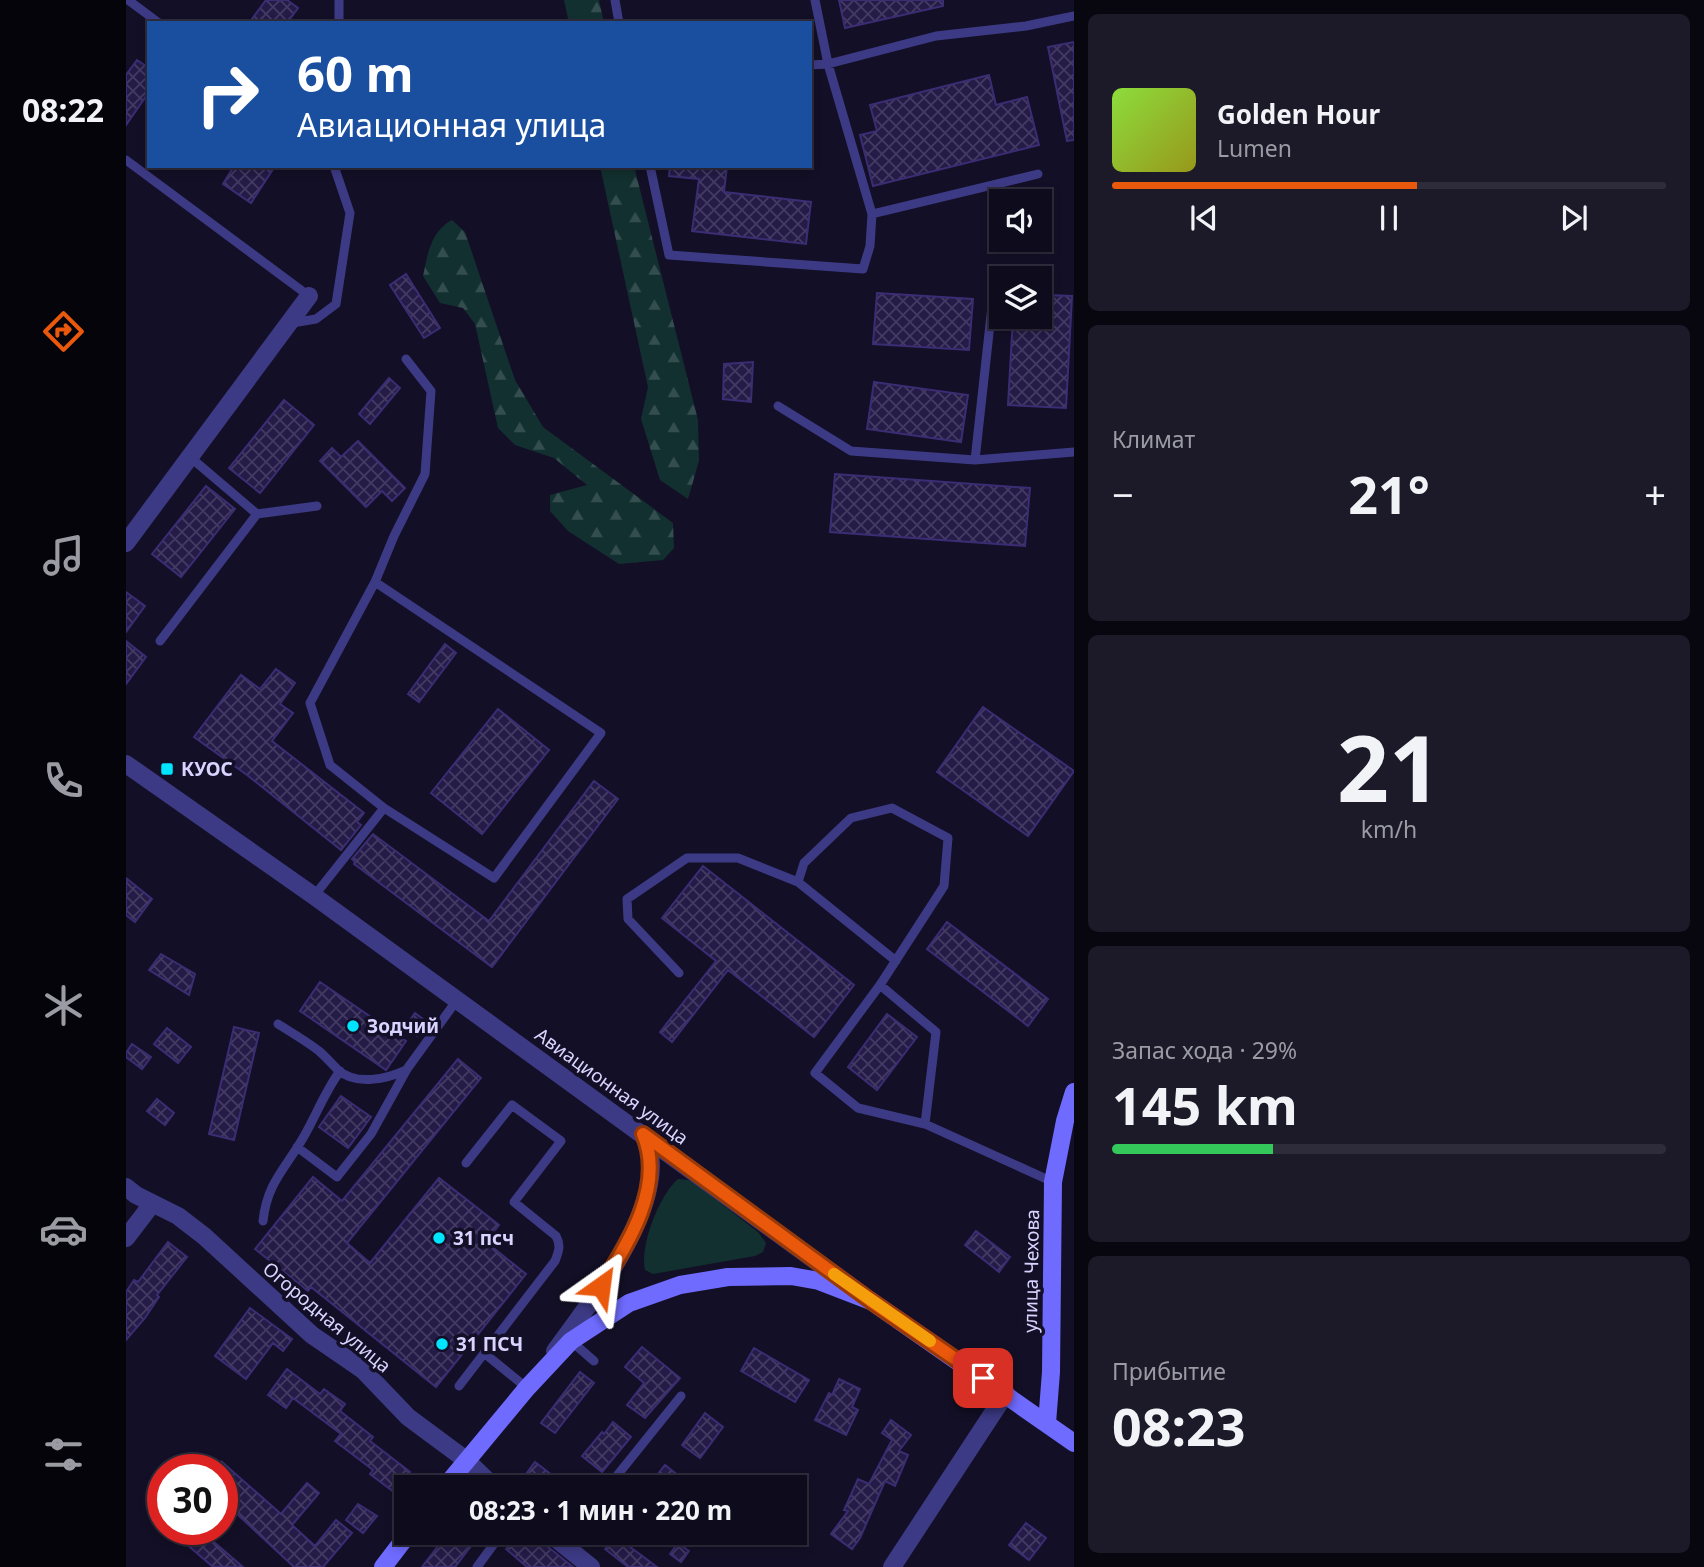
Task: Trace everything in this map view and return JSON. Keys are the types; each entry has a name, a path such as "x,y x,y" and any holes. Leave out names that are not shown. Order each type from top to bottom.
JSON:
{"main road":[{"name":"улица Чехова","path":"1047,1423 1051,1372 1053,1182 1065,1121 1074,1092"},
{"path":"454,1475 527,1388 571,1341 629,1303 680,1285 728,1277 791,1276 819,1281 871,1301"},
{"name":"Авиационная улица","path":"871,1301 1074,1443"},
{"path":"383,1567 400,1545"}],"street":[{"path":"126,543 309,296"},
{"name":"Авиационная улица","path":"126,764 314,896 871,1301"},
{"path":"527,1388 591,1301 631,1234 650,1180 650,1150 643,1134"},
{"name":"Огородная улица","path":"126,1187 152,1204 178,1216 204,1236 312,1335 363,1370 408,1417 466,1460 482,1475"},
{"path":"126,1238 152,1204"},
{"path":"892,1567 1006,1393"},
{"path":"568,1545 591,1567"}],"lane":[{"path":"128,0 156,21"},
{"path":"339,0 339,21"},
{"path":"615,0 619,21"},
{"path":"650,168 669,255 863,270 870,246 872,214 828,64 815,0"},
{"path":"812,65 828,64 936,36 1026,26 1074,16"},
{"path":"126,160 309,296"},
{"path":"290,323 316,320 336,304 350,213 335,168"},
{"path":"872,214 1038,174"},
{"path":"975,460 989,329"},
{"path":"375,582 601,733 494,878 384,808 330,765 310,703 375,582 425,474 431,391 406,359"},
{"path":"778,406 852,450 975,460 1074,452"},
{"path":"190,457 257,514"},
{"path":"160,641 257,514 317,506"},
{"path":"314,896 384,808"},
{"path":"798,882 804,863 851,818 892,808 948,838 944,886 880,985 815,1073 858,1108 925,1125 1053,1182"},
{"path":"679,973 628,919 627,899 687,859 738,858 798,882 896,961"},
{"path":"880,985 936,1031 925,1125"},
{"path":"297,1147 337,1177 371,1134 407,1069 457,1000"},
{"path":"278,1024 321,1052 340,1071 369,1080 391,1077 407,1069"},
{"path":"263,1221 265,1205 276,1176 297,1147 324,1093 340,1071"},
{"path":"459,1386 555,1261 559,1251 556,1236 514,1202 561,1141 512,1105 466,1163"},
{"path":"571,1341 594,1361"},
{"path":"484,1353 527,1388"},
{"path":"617,1475 681,1396"},
{"path":"477,1567 493,1545"}],"green space":[{"path":"564,0 599,0 604,21 569,21"},
{"path":"600,168 635,168 698,420 699,461 688,499 660,480 641,419 648,387"},
{"path":"452,220 465,232 515,380 543,427 673,523 674,548 663,560 619,564 568,531 550,511 550,495 587,485 554,458 515,445 498,428 475,324 463,308 440,303 423,276 434,237"},
{"path":"678,1179 696,1184 758,1232 766,1243 763,1252 755,1256 653,1274 645,1270 645,1248 652,1221 664,1196"}],"building":[{"path":"266,0 287,0 298,8 288,21 250,21"},
{"path":"839,0 943,0 943,6 845,28"},
{"path":"1074,42 1074,140 1067,141 1048,47"},
{"path":"137,60 147,67 147,95 126,125 126,75"},
{"path":"989,75 996,105 1027,97 1039,145 873,186 860,135 877,131 870,105"},
{"path":"233,168 274,168 251,203 223,184"},
{"path":"670,168 727,168 724,192 811,202 806,244 692,231 699,179 669,176"},
{"path":"406,274 440,328 424,338 390,285"},
{"path":"877,293 973,299 969,350 873,344"},
{"path":"1052,295 1072,296 1066,408 1008,405 1012,329 1052,329"},
{"path":"753,362 751,402 723,399 724,364"},
{"path":"389,378 400,388 370,424 359,414"},
{"path":"874,382 968,395 961,442 867,429"},
{"path":"284,400 314,425 260,493 229,468"},
{"path":"358,441 405,488 392,501 382,491 366,507 320,461 332,448 341,457"},
{"path":"835,474 1030,488 1025,546 830,532"},
{"path":"206,486 235,509 181,577 152,554"},
{"path":"126,592 145,606 126,632"},
{"path":"126,641 146,657 126,684"},
{"path":"445,644 456,653 419,702 408,694"},
{"path":"276,669 295,683 280,704 293,713 272,741 364,813 357,822 361,825 341,850 247,775 194,737 241,675 260,689"},
{"path":"983,707 1074,771 1028,836 937,772"},
{"path":"498,709 549,750 482,834 431,793"},
{"path":"594,781 618,799 492,967 354,864 352,859 373,834 489,921"},
{"path":"703,866 854,985 814,1037 728,970 672,1042 660,1032 716,961 662,918"},
{"path":"126,878 152,899 135,922 126,915"},
{"path":"947,922 1048,999 1028,1026 927,949"},
{"path":"161,954 195,974 189,995 149,970"},
{"name":"Зодчий","path":"320,982 406,1041 386,1070 300,1011"},
{"path":"415,1013 427,1022 417,1036 405,1027"},
{"path":"887,1014 917,1037 877,1090 848,1067"},
{"path":"234,1027 259,1033 234,1140 209,1134"},
{"path":"167,1028 191,1047 178,1063 154,1044"},
{"path":"132,1044 151,1057 142,1069 126,1057"},
{"path":"458,1059 481,1078 347,1243 370,1263 439,1178 499,1225 486,1242 526,1274 436,1387 311,1287 308,1291 255,1249 313,1177 342,1201"},
{"path":"341,1096 371,1117 348,1148 319,1127"},
{"path":"157,1099 174,1113 165,1125 147,1111"},
{"path":"976,1231 1010,1257 999,1272 965,1245"},
{"path":"168,1242 187,1257 157,1295 159,1297 145,1318 126,1340 126,1292 134,1280 138,1282"},
{"path":"250,1308 292,1339 283,1351 273,1343 246,1379 215,1356"},
{"path":"642,1347 680,1378 645,1418 627,1405 644,1383 625,1367"},
{"path":"754,1348 809,1380 795,1402 741,1371"},
{"path":"287,1369 320,1394 324,1389 345,1404 340,1411 373,1437 370,1441 410,1472 408,1475 394,1475 394,1492 370,1474 373,1470 335,1441 341,1434 293,1398 286,1408 268,1395"},
{"path":"580,1372 594,1383 555,1433 541,1423"},
{"path":"839,1379 860,1389 852,1407 858,1410 846,1435 815,1420"},
{"path":"705,1413 723,1427 700,1458 682,1445"},
{"path":"891,1420 911,1435 899,1451 908,1455 895,1486 885,1481 860,1538 852,1549 831,1534 848,1511 844,1510 858,1479 869,1484 892,1440 882,1433"},
{"path":"613,1422 631,1437 602,1472 582,1456"},
{"path":"535,1462 552,1475 525,1475"},
{"path":"665,1465 678,1475 657,1475"},
{"path":"238,1476 281,1514 307,1483 319,1493 292,1525 315,1546 336,1520 352,1533 323,1567 294,1567 238,1515"},
{"path":"358,1504 377,1516 363,1533 346,1520"},
{"path":"1026,1523 1046,1538 1029,1560 1009,1545"},
{"path":"187,1545 217,1545 243,1567 213,1567"},
{"path":"439,1545 472,1545 455,1567 422,1567"},
{"path":"509,1545 546,1545 573,1567 527,1567 506,1549"},
{"path":"608,1545 630,1545 657,1567 628,1567 605,1549"},
{"path":"677,1545 689,1551 681,1562 670,1554"}],"slow traffic":[{"path":"834,1274 930,1341"}],"place":[{"name":"КУОС","path":"167,769"},
{"name":"Зодчий","path":"353,1026"},
{"name":"31 псч","path":"439,1238"},
{"name":"31 ПСЧ","path":"442,1344"}],"route":[{"path":"601,1286 631,1234 650,1180 650,1150 643,1134 871,1301 983,1378"}]}
